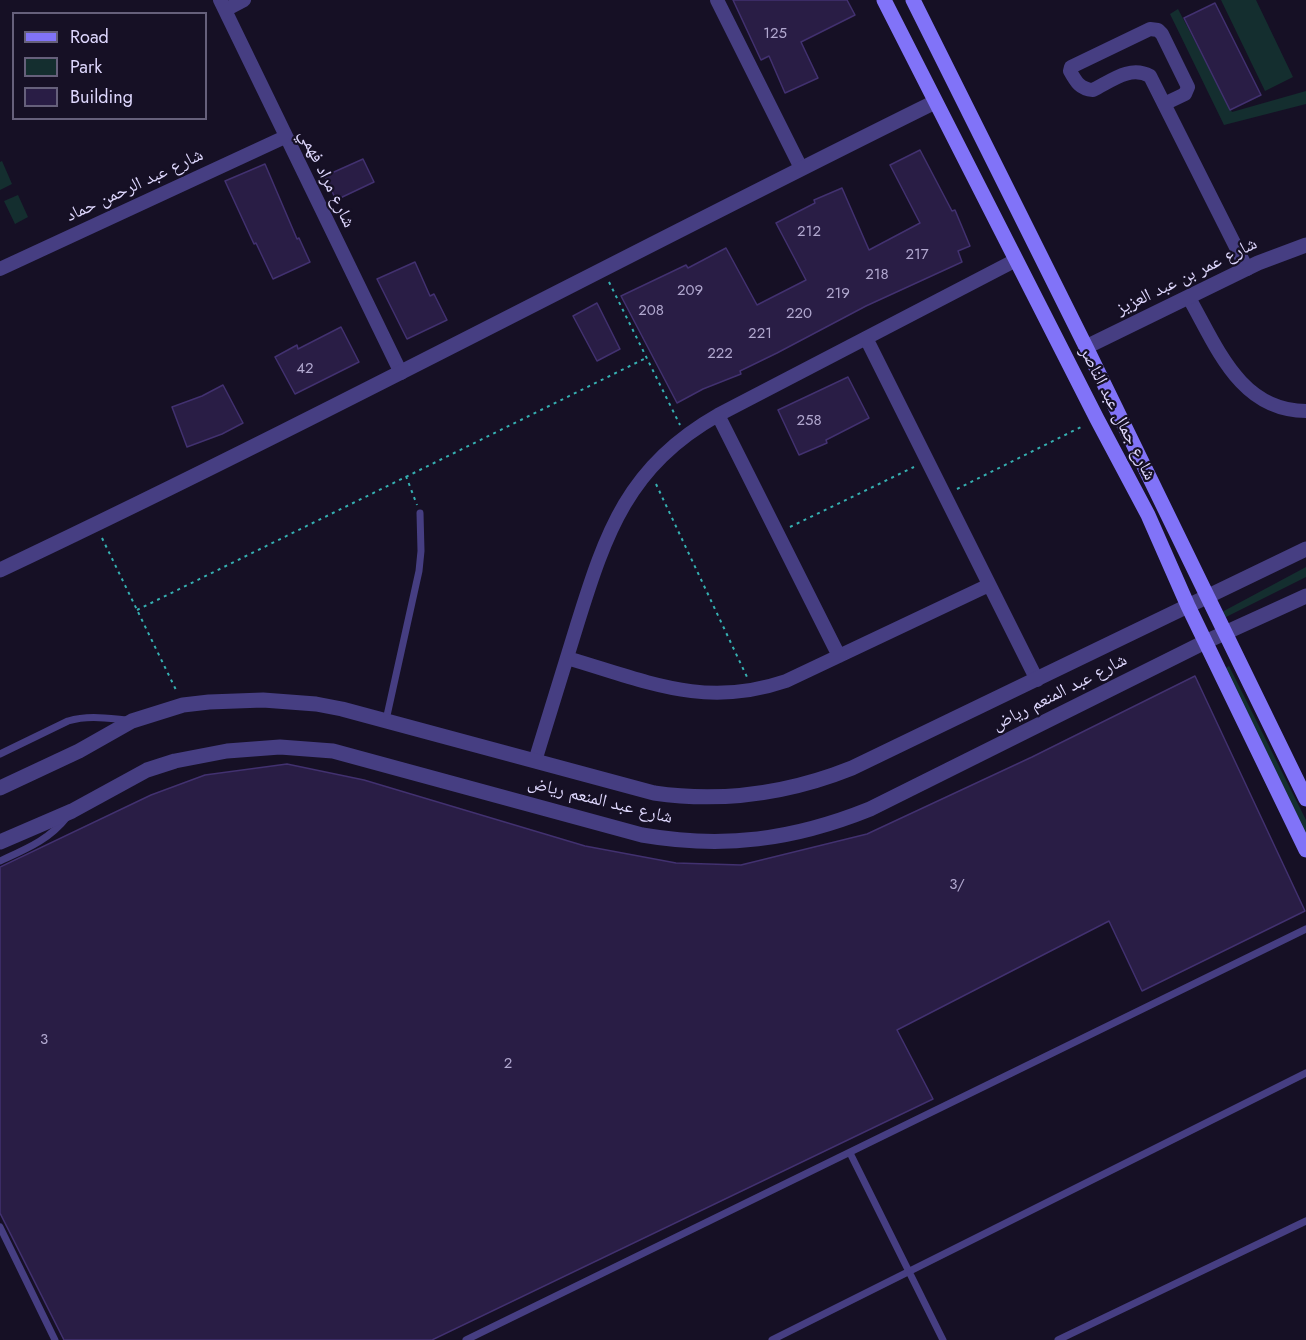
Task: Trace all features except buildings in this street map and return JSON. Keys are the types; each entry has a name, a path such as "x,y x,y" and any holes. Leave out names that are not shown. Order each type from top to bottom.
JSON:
{"main road":[{"name":"شارع جمال عبد الناصر","path":"884,0 1148,515 1188,606 1306,850"},
{"name":"شارع جمال عبد الناصر","path":"913,0 1306,799"}],"street":[{"path":"222,5 244,0"},
{"path":"717,0 801,168"},
{"name":"شارع مراد فهمي","path":"222,5 401,373"},
{"path":"1164,104 1185,94 1188,87 1158,30 1150,30 1131,38 1074,64 1070,69 1078,85 1093,90 1127,72 1145,73 1150,76 1164,104 1247,268"},
{"path":"0,570 401,373 935,102"},
{"name":"شارع عبد الرحمن حماد","path":"0,269 285,136"},
{"name":"شارع عمر بن عبد العزيز","path":"1086,348 1247,268 1306,245"},
{"path":"536,761 594,570 620,510 649,469 685,436 718,415 1016,260"},
{"path":"1189,298 1230,370 1242,386 1258,398 1276,407 1306,411"},
{"path":"866,338 1037,680"},
{"path":"718,415 839,656"},
{"name":"شارع عبد المنعم رياض","path":"0,789 79,752 132,721 183,705 236,700 289,701 342,709 654,793 704,798 763,794 804,785 852,768 1306,549"},
{"path":"567,658 690,692 754,691 786,681 989,585"},
{"name":"شارع عبد المنعم رياض","path":"0,842 72,811 147,770 174,761 253,748 307,748 350,756 642,835 700,842 758,840 815,829 870,809 1205,642 1306,596"}],"lane":[{"path":"386,720 419,571 420,513"},
{"path":"0,754 68,721 80,718 132,721"},
{"path":"0,861 38,844 72,811"},
{"path":"466,1340 1306,929"},
{"path":"772,1340 1306,1073"},
{"path":"850,1153 943,1340"},
{"path":"1058,1340 1306,1221"},
{"path":"0,1227 55,1340"}],"path":[{"path":"602,269 685,436"},
{"path":"137,610 646,357"},
{"path":"945,495 1097,419"},
{"path":"777,533 927,460"},
{"path":"649,469 754,691"},
{"path":"406,477 420,513"},
{"path":"95,525 183,705"}],"green space":[{"path":"1221,0 1256,0 1293,77 1265,91"},
{"path":"1178,9 1232,112 1306,91 1306,104 1224,125 1170,14"},
{"path":"2,161 12,184 0,190 0,162"},
{"path":"18,195 28,217 15,224 4,201"},
{"path":"1306,567 1306,577 1224,618 1222,612"},
{"path":"1229,666 1306,820 1306,835 1224,669"}]}
